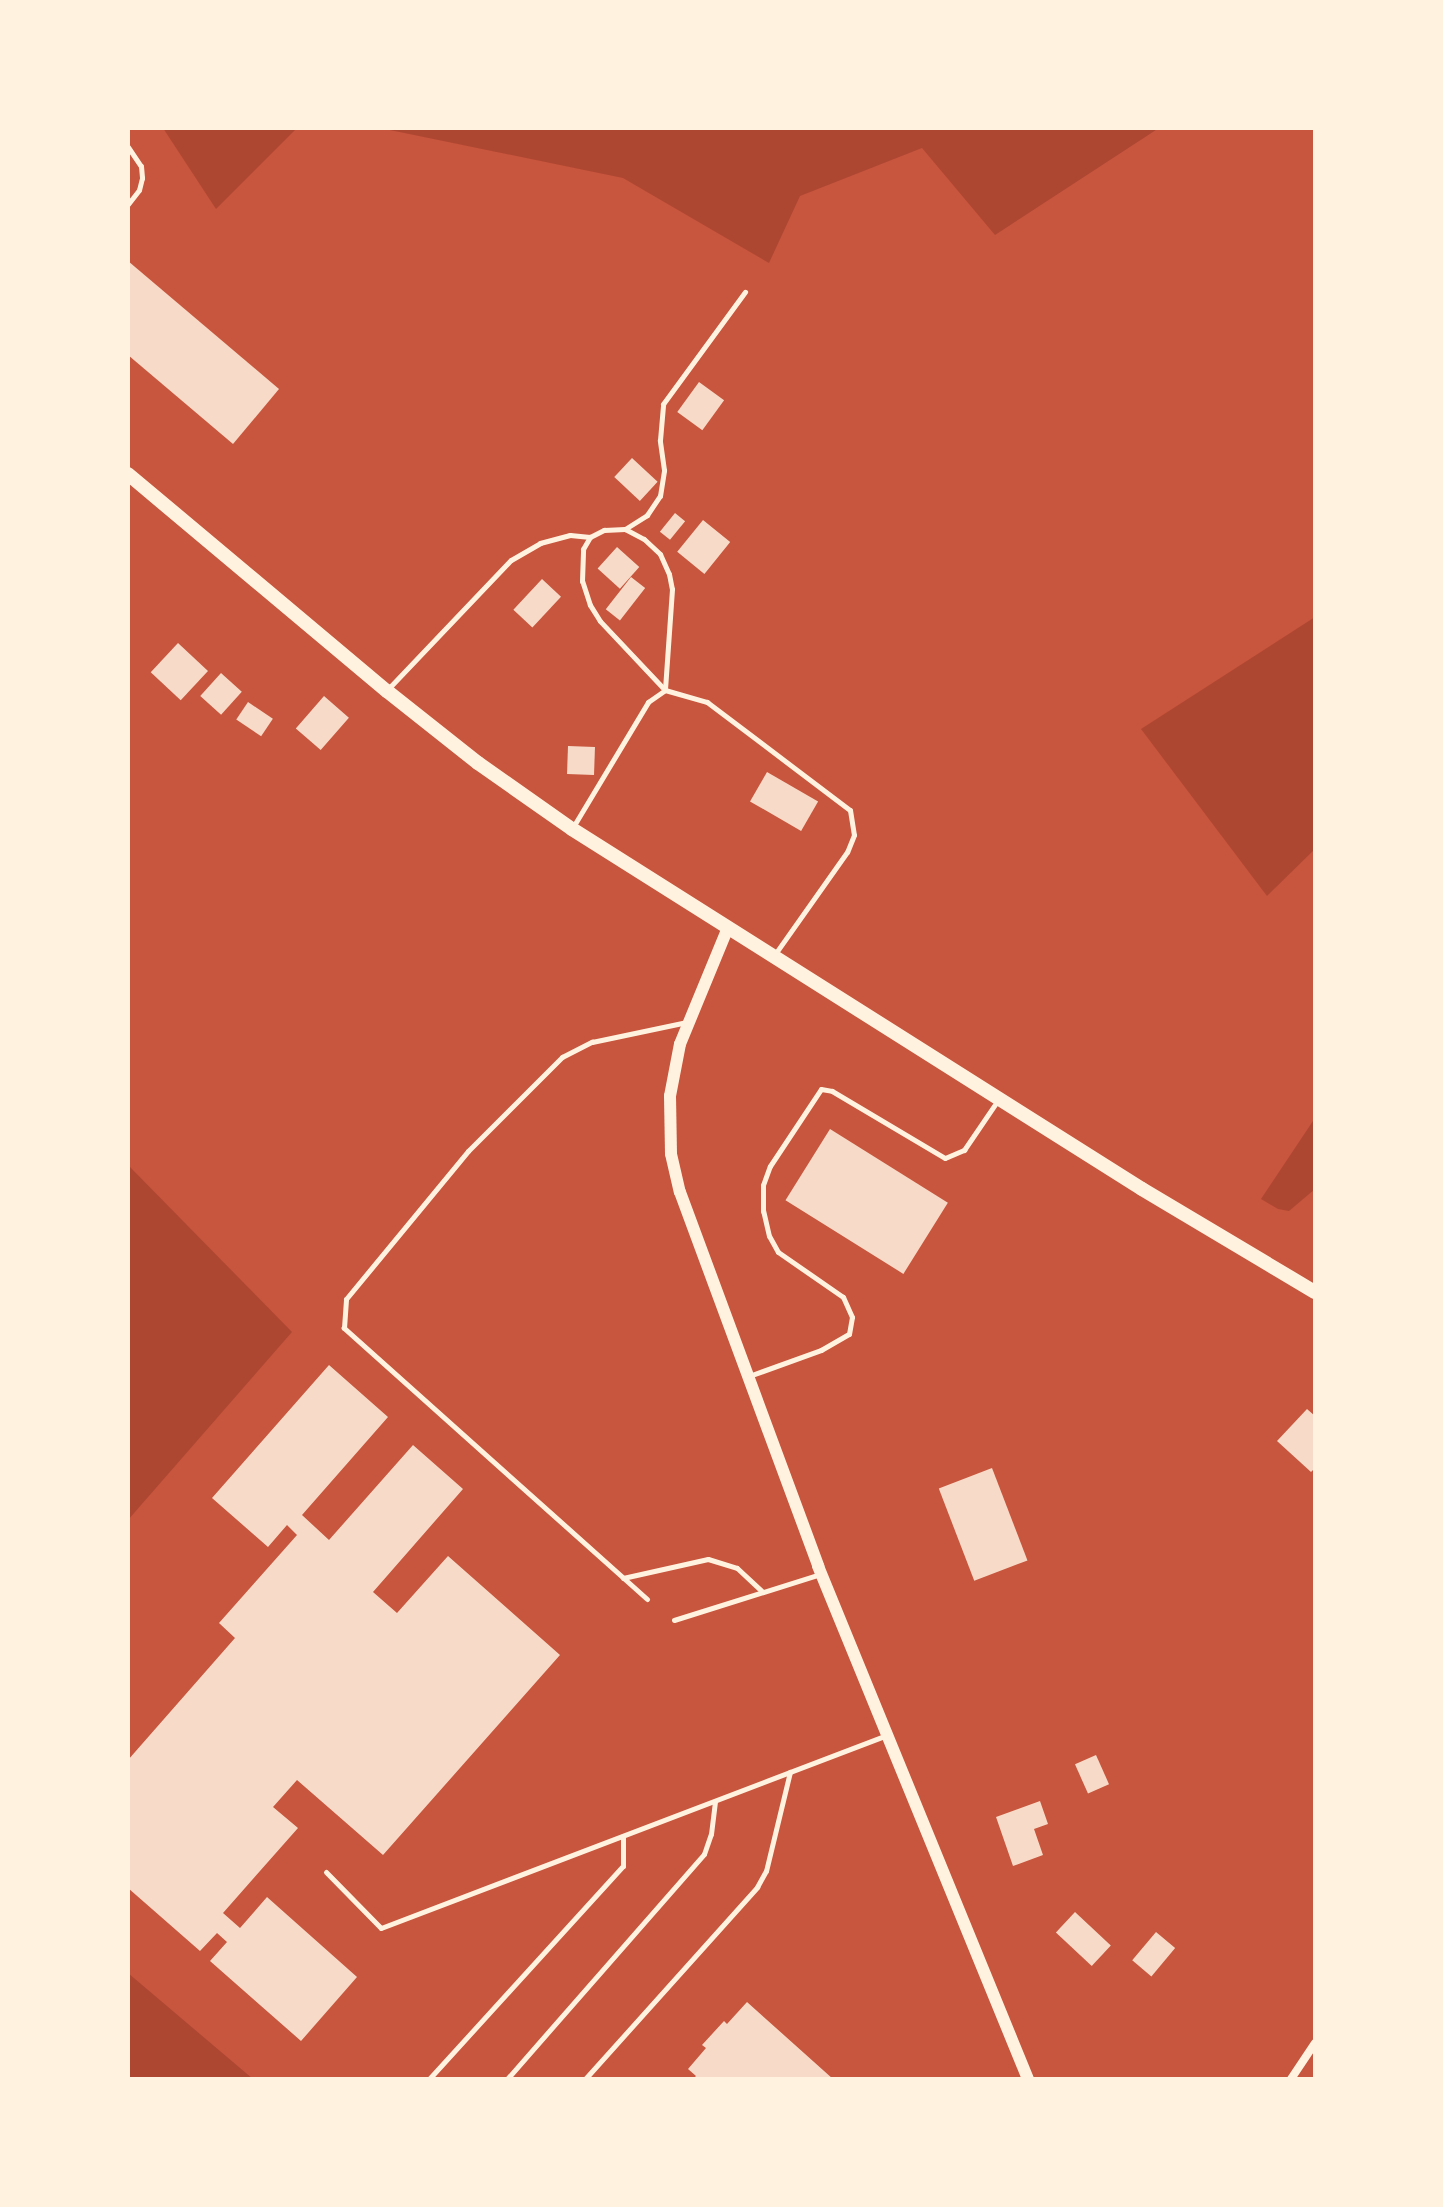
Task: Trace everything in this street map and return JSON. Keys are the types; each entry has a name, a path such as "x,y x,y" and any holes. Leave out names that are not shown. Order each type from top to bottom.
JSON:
{"main road":[{"path":"128,474 387,691 478,763 572,829 998,1100 1315,1292"}],"street":[{"path":"727,930 680,1044 670,1096 671,1154 680,1192 821,1574 1028,2079"},
{"path":"1291,2079 1315,2043"}],"lane":[{"path":"128,147 141,166 142,178 139,190 128,204"},
{"path":"387,691 511,560 540,543 570,535 590,537 604,530 625,529 647,515 660,496 664,470 660,440 663,404 745,292"},
{"path":"625,529 644,539 660,554 669,574 672,589 665,690"},
{"path":"590,537 583,549 582,566 590,605 600,621 665,690 707,702 850,810 854,835 847,852 772,958"},
{"path":"572,829 648,702 665,690"},
{"path":"647,1599 344,1328 346,1299 468,1151 562,1057 592,1042 688,1022"},
{"path":"748,1377 821,1350 849,1334 852,1317 843,1297 778,1252 769,1236 763,1211 763,1185 770,1166 821,1089 832,1091 945,1158 964,1150 998,1100"},
{"path":"623,1578 662,1566 708,1559 737,1568 763,1592"},
{"path":"674,1620 821,1574"},
{"path":"326,1872 381,1928 888,1735"},
{"path":"585,2079 757,1887 766,1871 790,1772"},
{"path":"507,2079 704,1854 711,1834 715,1801"},
{"path":"429,2079 623,1866 623,1836"}],"shaded area":[{"path":"163,128 297,128 216,209"},
{"path":"380,128 1159,128 995,235 922,148 800,196 769,263 623,178"},
{"path":"1315,617 1315,849 1267,896 1141,729"},
{"path":"1315,1118 1315,1189 1289,1211 1278,1209 1261,1199"},
{"path":"128,1165 292,1332 128,1520"},
{"path":"128,1973 253,2079 128,2079"}],"building":[{"path":"128,261 279,389 233,444 128,355"},
{"path":"699,382 724,400 702,430 677,412"},
{"path":"632,458 658,482 640,501 614,477"},
{"path":"675,513 685,521 670,540 660,532"},
{"path":"703,520 730,542 704,574 677,552"},
{"path":"617,547 639,567 620,589 598,569"},
{"path":"631,577 645,588 620,620 606,609"},
{"path":"542,579 561,597 532,627 513,610"},
{"path":"178,643 208,671 181,700 151,672"},
{"path":"221,673 242,692 221,715 200,696"},
{"path":"324,696 349,718 321,750 296,728"},
{"path":"248,702 273,719 261,736 236,719"},
{"path":"568,746 595,747 594,775 567,774"},
{"path":"767,772 818,802 801,831 750,801"},
{"path":"830,1129 948,1203 903,1274 785,1200"},
{"path":"329,1365 388,1417 302,1515 329,1540 413,1445 463,1489 373,1592 397,1613 448,1556 560,1655 383,1855 297,1780 273,1807 298,1828 223,1913 240,1928 267,1897 357,1977 301,2041 210,1961 227,1942 217,1933 200,1951 128,1888 128,1760 235,1638 219,1623 297,1535 287,1525 268,1547 212,1498"},
{"path":"1307,1409 1315,1416 1315,1468 1311,1472 1277,1441"},
{"path":"992,1468 1027,1560 974,1581 939,1488"},
{"path":"1096,1755 1109,1784 1088,1794 1075,1764"},
{"path":"1040,1801 1048,1824 1034,1829 1043,1855 1013,1866 996,1817"},
{"path":"1075,1912 1111,1945 1092,1966 1056,1932"},
{"path":"1156,1932 1175,1948 1151,1976 1132,1960"},
{"path":"747,2002 833,2079 693,2079 696,2076 688,2069 706,2048 702,2045"}]}
